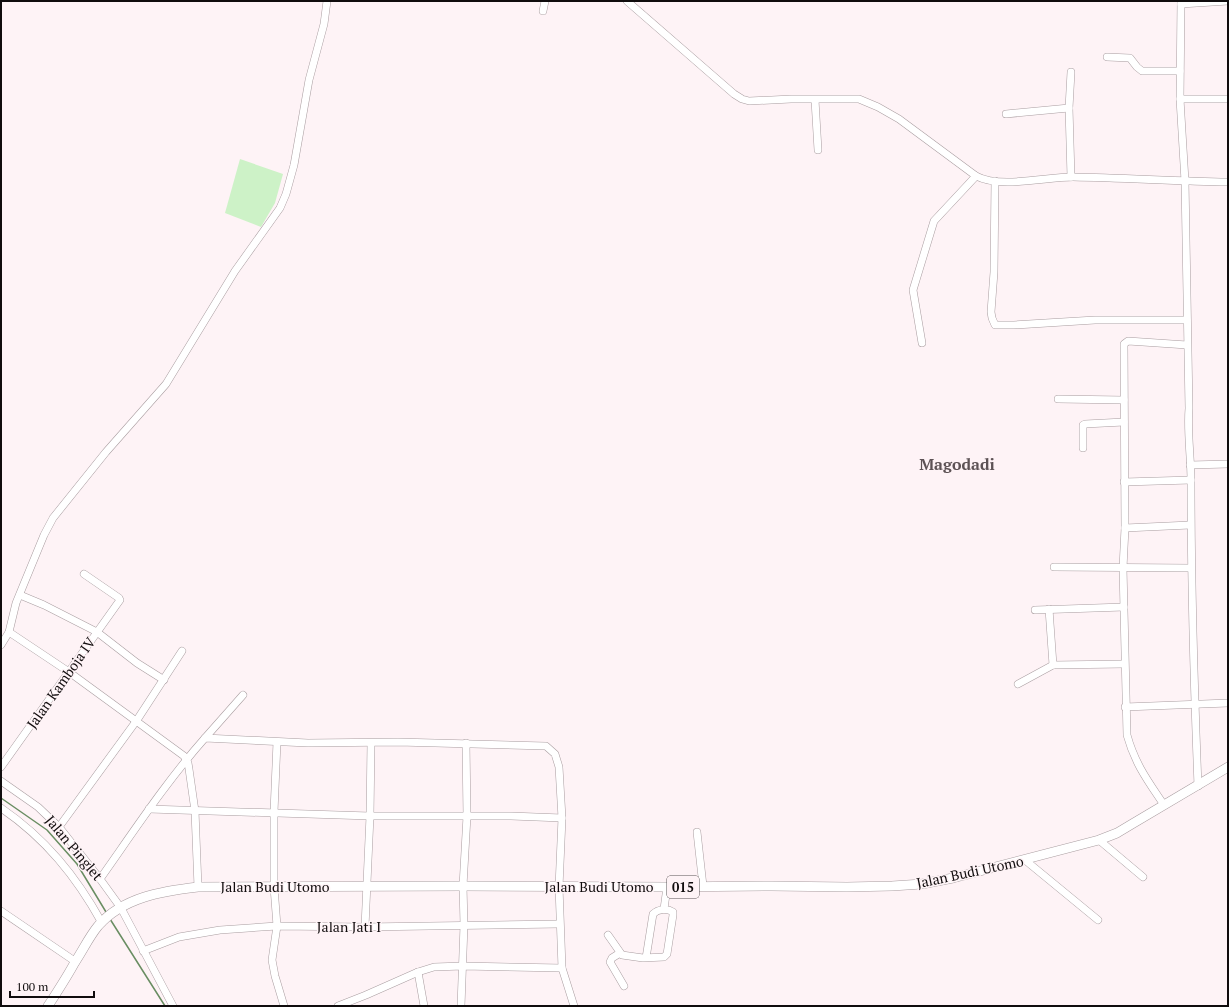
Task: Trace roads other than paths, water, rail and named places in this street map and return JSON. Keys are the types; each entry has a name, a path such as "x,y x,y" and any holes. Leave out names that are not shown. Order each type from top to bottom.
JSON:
{"main road":[{"name":"Jalan Budi Utomo","path":"48,1006 76,962 88,939 104,921 119,909 161,892 198,887 847,887 922,884 953,878 1099,840 1117,833 1228,767"}],"street":[{"path":"1,645 9,632 16,604 53,518 106,452 166,384 235,271 280,208 286,194 294,165 309,80 324,24 328,1"},
{"path":"543,11 545,1"},
{"path":"627,1 734,94 742,99 749,101 792,99 859,99 866,101 899,119 976,176 988,181 1071,177 1228,182"},
{"path":"1198,786 1190,525 1191,480 1187,345 1185,181 1180,99 1181,2 1228,1"},
{"path":"1107,57 1130,58 1142,71 1180,71"},
{"path":"1071,72 1068,108 1071,177"},
{"path":"1180,99 1228,99"},
{"path":"815,100 818,150"},
{"path":"1006,114 1068,108"},
{"path":"922,343 913,290 934,221 976,176"},
{"path":"995,181 994,272 991,312 995,325 1095,320 1187,320"},
{"path":"1164,805 1139,768 1127,735 1125,707 1123,568 1124,344 1127,341 1187,345"},
{"path":"1058,399 1124,400"},
{"path":"1083,448 1083,426 1085,424 1124,422"},
{"path":"1190,465 1228,464"},
{"path":"1124,482 1191,480"},
{"path":"1124,528 1190,525"},
{"path":"1054,567 1192,568"},
{"name":"Jalan Kamboja IV","path":"1,767 120,600 84,574"},
{"path":"20,595 44,605 97,632 137,663 164,680"},
{"path":"1035,610 1124,607"},
{"path":"1050,609 1053,665"},
{"path":"9,632 69,672 181,753 186,760 189,769 195,811 198,887"},
{"path":"59,827 137,720 182,652"},
{"path":"1018,684 1053,665 1124,664"},
{"path":"100,879 148,809 186,760 243,695"},
{"path":"1125,707 1228,703"},
{"path":"205,738 308,744 466,743 539,745 546,746 551,749 555,754 559,767 562,818 559,887 559,924 562,968 574,1006"},
{"path":"277,742 274,812 274,887 277,926 273,949 273,968 284,1006"},
{"path":"365,927 370,816 371,743"},
{"path":"461,1006 464,925 463,886 467,816 466,743"},
{"name":"Jalan Pinglet","path":"1,780 38,807 59,827 100,879 119,909 173,1006"},
{"path":"1,808 18,820 41,840 63,864 104,921"},
{"path":"148,809 370,816 562,818"},
{"path":"697,832 703,886"},
{"path":"1099,840 1143,877"},
{"path":"1025,860 1098,920"},
{"path":"664,909 667,887"},
{"path":"608,934 620,953 624,955 646,958 664,957 667,954 673,915 671,910 664,909 656,911 653,914 646,958"},
{"path":"1,911 76,962"},
{"name":"Jalan Jati I","path":"143,951 186,936 220,930 277,926 365,927 559,924"},
{"path":"620,953 612,958 610,962 624,986"},
{"path":"338,1006 418,972 434,967 463,966 562,968"},
{"path":"418,972 424,1006"}],"waterway":[{"path":"1,798 47,830 77,864 106,912"},
{"path":"110,919 165,1006"}],"district":[{"name":"Magodadi","path":"957,464"}]}
